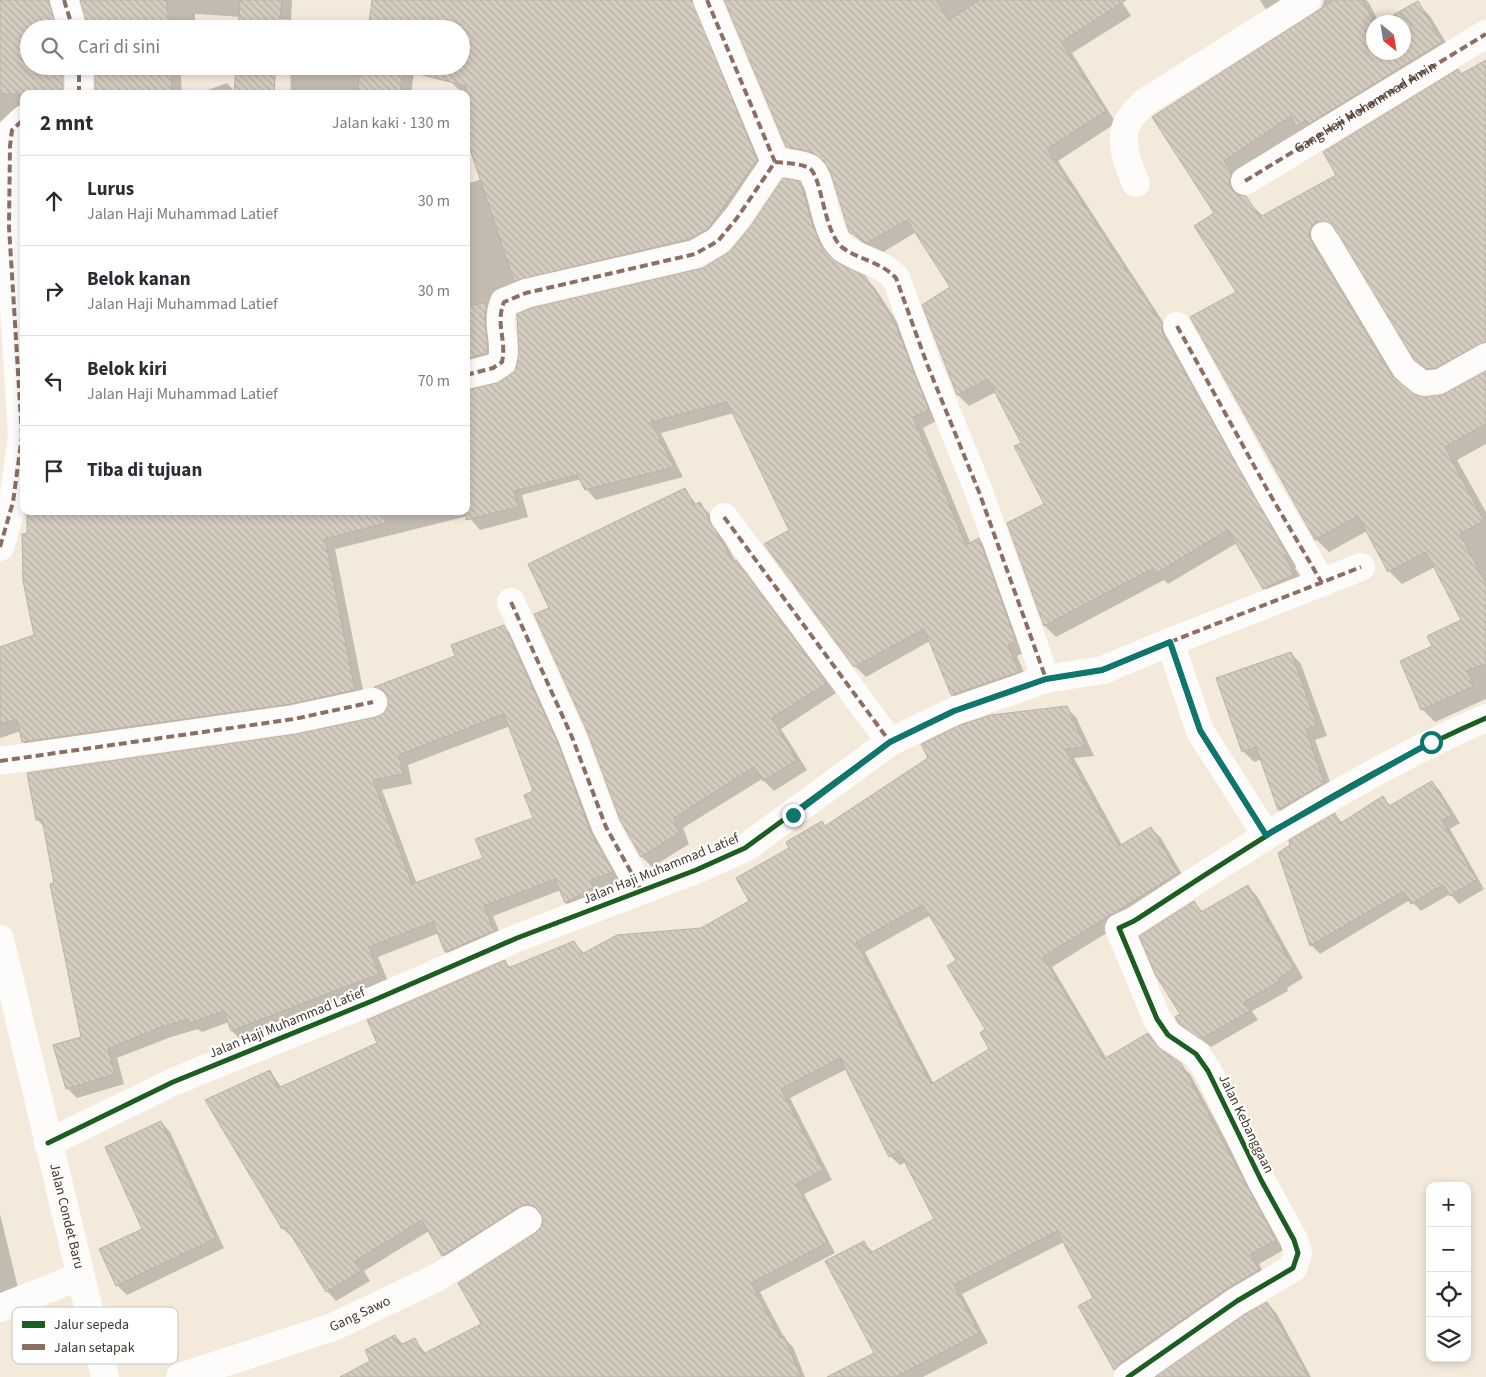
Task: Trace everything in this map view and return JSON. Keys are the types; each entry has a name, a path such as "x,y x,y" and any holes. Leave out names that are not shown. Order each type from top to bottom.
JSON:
{"street":[{"path":"64,0 70,20"},
{"path":"707,0 775,162"},
{"path":"1136,183 1128,166 1123,140 1128,120 1145,102 1307,0"},
{"name":"Gang Haji Mohammad Amin","path":"1245,181 1486,34"},
{"path":"78,90 79,75"},
{"path":"20,123 12,130 10,146 10,227 20,388"},
{"path":"470,374 493,368 502,362 504,352 499,316 504,302 526,293 695,254 718,241 737,218 775,162"},
{"path":"775,162 810,168 815,173 822,202 835,238 842,247 887,268 896,278 927,364 979,492 1046,679"},
{"path":"1177,326 1268,491 1322,583"},
{"path":"0,547 13,502 20,456"},
{"path":"724,517 890,742"},
{"name":"Jalan Haji Muhammad Latief","path":"48,1144 173,1082 372,1001 517,938 745,848 890,742 954,711 1046,679 1102,670 1361,567"},
{"path":"511,602 572,737 606,827 641,890"},
{"path":"1170,642 1200,730 1266,835 1431,742 1486,718"},
{"path":"0,761 294,719 373,702"},
{"name":"Jalan Kebanggaan","path":"1128,1377 1237,1301 1293,1268 1298,1253 1294,1240 1261,1180 1208,1071 1196,1054 1168,1036 1157,1019 1119,928 1134,921 1266,835"},
{"name":"Jalan Condet Baru","path":"0,939 88,1307"},
{"name":"Gang Sawo","path":"180,1377 333,1327 438,1277 527,1220"},
{"path":"0,1308 81,1276"},
{"name":"Jalan Condet Baru","path":"102,1364 105,1377"}],"lane":[{"path":"1323,234 1404,369 1422,383 1440,382 1486,354"}],"building":[{"path":"0,0 49,0 55,20 20,20 20,75 63,75 63,90 20,90 20,94 0,94"},
{"path":"80,0 167,0 168,20 86,20"},
{"path":"240,0 282,0 280,20 239,20"},
{"path":"372,0 692,0 757,160 708,229 689,239 514,281 470,149 470,90 466,90 466,86 423,75 470,75 470,20 369,20"},
{"path":"724,0 936,0 949,20 979,0 1126,0 1061,42 1106,111 1047,149 1162,324 1163,334 1287,554 1284,556 1295,574 1263,589 1228,530 1155,574 1152,569 1044,626 1007,523 1044,504 1014,446 1021,443 988,379 957,395 922,305 950,287 907,220 867,243 849,232 832,177 825,162 811,152 786,147"},
{"path":"1334,0 1362,0 1370,15 1366,15 1366,60 1411,60 1411,15 1393,15 1418,1 1442,42 1309,124 1306,120 1296,126 1291,116 1224,161 1232,173 1229,182 1232,190 1238,195 1246,196 1260,217 1336,175 1323,152 1458,69 1461,74 1486,60 1486,341 1436,368 1426,369 1414,360 1334,227 1329,222 1316,222 1311,227 1309,234 1311,241 1392,376 1414,394 1424,397 1442,395 1486,371 1486,424 1445,447 1484,521 1460,534 1486,584 1486,667 1484,664 1467,671 1474,686 1421,710 1400,661 1432,646 1427,636 1461,620 1426,552 1388,572 1358,516 1315,540 1190,317 1236,292 1194,226 1214,213 1152,117"},
{"path":"95,75 171,75 172,90 95,90"},
{"path":"235,75 275,75 274,90 234,90"},
{"path":"360,75 402,75 400,90 357,90"},
{"path":"783,178 800,181 812,223 822,248 835,261 865,276 895,323 929,410 913,417 966,545 979,538 1016,641 1008,645 1019,672 951,695 924,629 854,667 764,544 789,530 727,402 651,422 674,467 585,490 577,475 514,491 518,507 466,520 466,515 470,515 470,389 497,383 515,371 519,354 517,314 531,308 703,268 730,251 750,227"},
{"path":"487,303 485,318 488,353 470,358 470,305"},
{"path":"685,488 694,505 700,502 733,562 736,560 827,683 772,718 797,760 763,781 754,767 674,818 679,833 641,857 620,820 587,731 534,614 549,608 528,564"},
{"path":"27,515 385,515 386,523 325,539 355,690 291,704 22,742 17,719 0,724 0,647 34,635 23,581 22,534 27,533"},
{"path":"504,625 558,743 591,833 613,872 591,880 594,887 565,903 555,879 484,906 494,931 445,952 433,922 369,947 379,974 231,1031 224,1011 190,1023 189,1019 161,1027 108,1049 115,1074 66,1089 53,1045 81,1037 50,884 54,883 42,819 36,820 27,773 296,734 376,717 384,713 388,706 388,699 384,691 374,687 455,656 451,645","holes":["504,714 533,791 524,795 533,818 475,839 483,858 412,884 373,780 403,774 399,755"]},
{"path":"1291,652 1317,725 1306,729 1324,783 1278,810 1256,747 1242,752 1216,678"},
{"path":"1067,706 1086,747 1065,749 1119,846 1151,827 1178,873 1043,957 1104,1059 1148,1033 1159,1048 1181,1063 1276,1240 1251,1254 1259,1270 1228,1288 1119,1364 1114,1370 1078,1306 1093,1298 1057,1231 954,1285 979,1333 896,1377 827,1377 874,1353 825,1261 864,1241 870,1253 934,1219 899,1151 889,1157 840,1058 781,1089 823,1170 796,1184 827,1243 751,1283 780,1338 784,1336 801,1377 340,1377 370,1361 365,1350 395,1335 400,1345 415,1338 423,1354 481,1324 458,1283 535,1233 541,1227 543,1219 540,1212 534,1206 526,1204 519,1207 442,1256 422,1220 355,1261 361,1271 326,1292 286,1227 282,1229 205,1100 270,1070 278,1088 377,1043 367,1020 505,960 508,968 574,941 582,954 617,935 701,928 749,901 736,878 789,848 786,842 822,821 825,826 928,758 921,744 960,725 991,715","holes":["923,905 956,960 947,966 985,1029 980,1033 989,1049 931,1084 856,942"]},
{"path":"1432,781 1452,815 1442,821 1477,880 1450,896 1443,885 1411,904 1404,891 1310,946 1278,853 1290,845 1289,840 1335,813 1339,824 1383,796 1389,806"},
{"path":"1248,885 1294,969 1279,978 1280,981 1244,1002 1250,1011 1201,1039 1179,1024 1175,1017 1180,1014 1155,974 1139,936 1194,901 1201,912"},
{"path":"161,1121 216,1238 116,1286 99,1249 142,1229 105,1147"},
{"path":"1267,1302 1309,1377 1155,1377 1245,1314"}],"marked path":[{"path":"64,0 70,20"},
{"path":"707,0 775,162"},
{"path":"1245,181 1486,34"},
{"path":"79,75 79,90"},
{"path":"20,123 12,130 10,146 9,227 20,404"},
{"path":"775,162 796,164 809,168 817,181 827,218 836,241 843,248 884,268 896,278 927,364 979,492 1046,679"},
{"path":"470,374 493,368 502,362 501,318 504,302 526,293 695,254 718,241 737,218 775,162"},
{"path":"1177,326 1268,491 1322,583"},
{"path":"0,547 13,502 20,451"},
{"path":"724,517 890,742"},
{"path":"1170,642 1361,567"},
{"path":"511,602 572,737 606,827 641,890"},
{"path":"0,761 294,719 373,702"}],"cycle path":[{"path":"48,1143 173,1082 372,1001 517,938 696,870 745,848 890,742 954,711 1046,679 1103,670 1170,642 1200,731 1266,835"},
{"path":"1128,1377 1237,1301 1293,1268 1298,1253 1294,1240 1261,1180 1208,1071 1196,1054 1168,1035 1157,1019 1119,928 1134,921 1262,838 1349,786 1440,739 1486,718"}],"route":[{"path":"793,815 890,742 954,711 1046,679 1102,670 1170,642 1200,730 1266,835 1431,742"}]}
